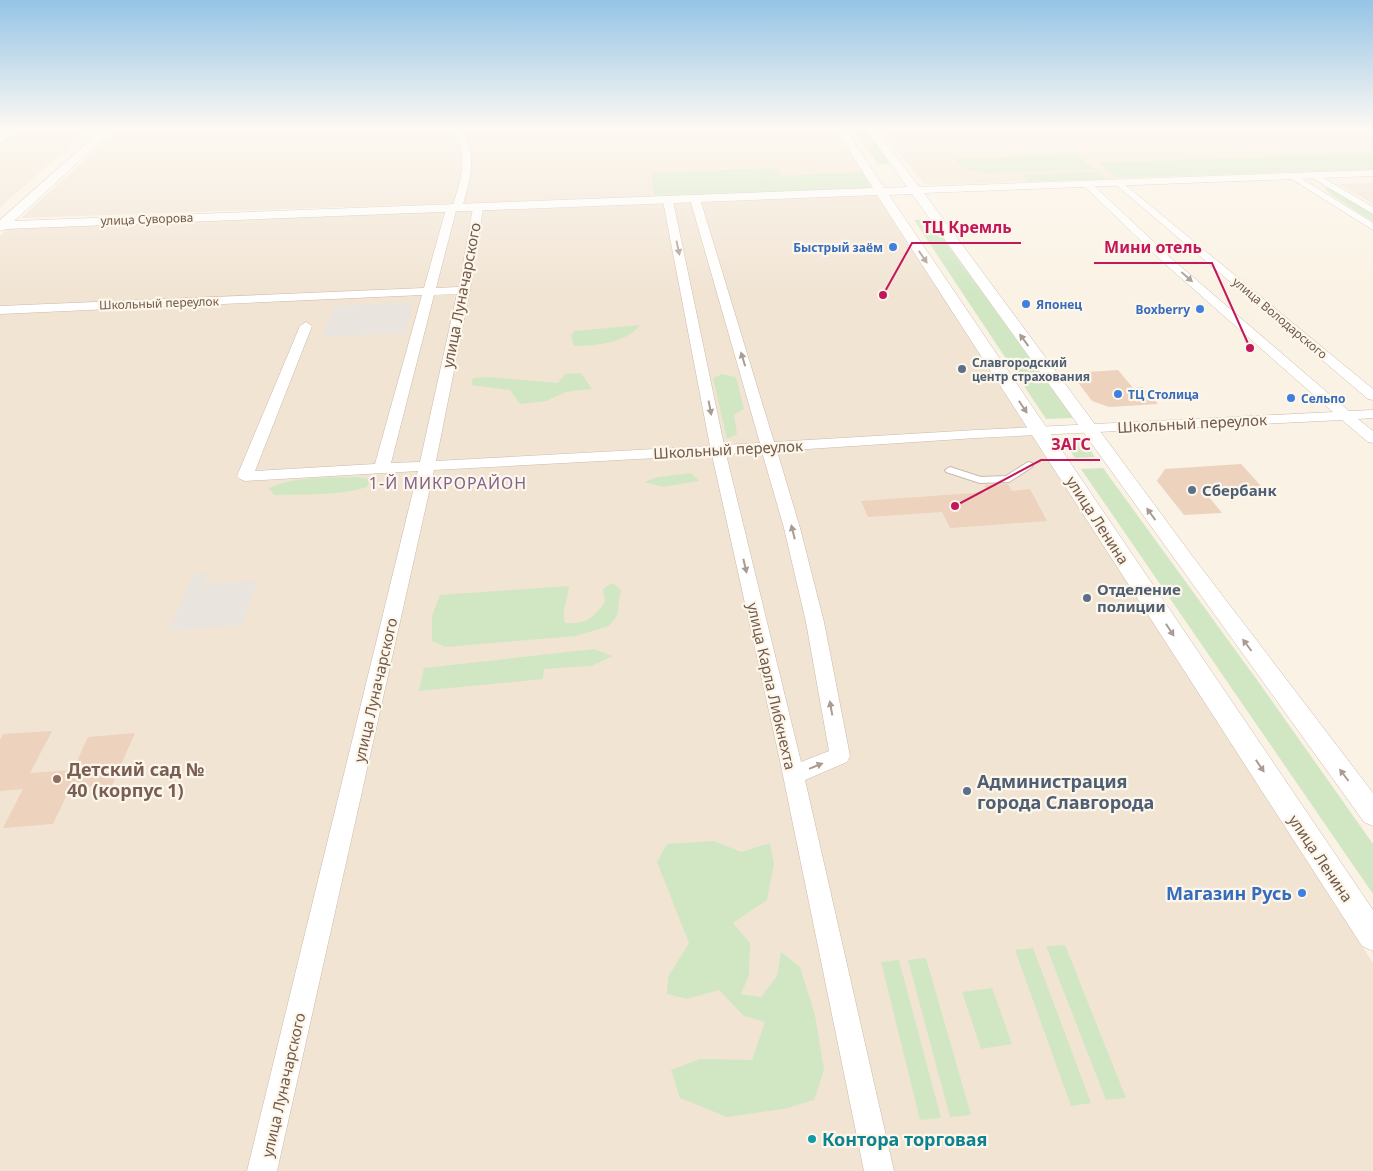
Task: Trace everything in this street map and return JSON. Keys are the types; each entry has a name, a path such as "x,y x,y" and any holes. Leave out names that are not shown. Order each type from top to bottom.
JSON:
{"street":[{"path":"1,226 49,183"},
{"name":"улица Луначарского","path":"382,468 462,183"},
{"name":"улица Ленина","path":"875,183 1373,936"},
{"path":"911,183 1088,429 1373,814"},
{"name":"улица Суворова","path":"1,226 1108,183"},
{"name":"улица Володарского","path":"1119,183 1373,396"},
{"path":"1303,183 1373,227"},
{"path":"1326,183 1373,211"},
{"name":"улица Володарского","path":"1087,184 1168,261 1373,439"},
{"path":"695,200 792,528 815,622 840,756 793,775"},
{"name":"улица Карла Либкнехта","path":"668,201 718,450 793,775 879,1171"},
{"name":"улица Луначарского","path":"262,1171 427,466 464,290 478,208"},
{"name":"Школьный переулок","path":"0,310 464,290"},
{"name":"Школьный переулок","path":"306,326 245,476 968,434 1040,432 1373,414"},
{"path":"950,470 980,480 1010,478 1028,465"}],"shaded area":[{"path":"0,183 28,183 0,207"},
{"path":"60,183 873,183 877,189 21,218"},
{"path":"923,183 995,183 925,185"},
{"path":"1373,183 1373,204 1339,184"},
{"name":"1-Й МИКРОРАЙОН","path":"876,195 1043,448 1373,963 1373,1171 0,1171 0,236 8,228"},
{"path":"413,302 406,333 322,337 334,306"},
{"path":"208,573 204,584 258,580 242,625 169,631 193,574"}],"green space":[{"path":"652,183 868,183 871,188 654,195"},
{"path":"1328,187 1373,211 1373,222 1330,194 1325,189"},
{"path":"929,219 1073,418 1046,419 914,220"},
{"path":"640,325 619,340 601,344 574,346 571,336 574,331"},
{"path":"581,373 592,389 565,392 547,401 520,404 510,390 471,385 473,378 487,377 558,383 565,374"},
{"path":"722,374 736,377 744,409 734,415 737,434 727,439 713,378"},
{"path":"1062,438 1082,438 1095,457 1075,458"},
{"path":"1103,468 1260,684 1373,844 1373,894 1081,469"},
{"path":"691,473 699,481 663,487 644,482 658,477"},
{"path":"357,477 370,479 367,487 333,493 274,495 269,488 290,481"},
{"path":"612,583 621,590 617,616 609,626 576,636 445,647 432,641 432,616 440,595 569,586 564,609 565,623 578,623 588,619 597,612 605,602 603,589"},
{"path":"594,649 613,656 591,666 544,669 543,679 419,691 424,668"},
{"path":"714,841 741,852 770,843 774,864 767,900 733,923 750,943 749,975 741,994 761,997 777,976 781,952 800,967 815,1015 824,1070 814,1100 784,1109 727,1117 680,1098 671,1070 700,1059 752,1060 765,1022 744,1016 719,990 687,999 667,994 668,977 689,943 657,862 667,844"},
{"path":"1065,945 1126,1098 1106,1100 1046,946"},
{"path":"1033,948 1091,1103 1071,1106 1015,950"},
{"path":"926,958 971,1115 950,1117 908,960"},
{"path":"899,960 941,1118 920,1120 881,962"},
{"path":"992,988 1012,1044 981,1049 962,992"}],"building":[{"name":"ТЦ Столица","path":"1118,370 1133,388 1143,387 1158,404 1109,407 1092,401 1071,373"},
{"name":"Сбербанк","path":"1241,464 1262,487 1204,491 1222,513 1184,515 1157,481 1165,469"},
{"path":"1008,484 1012,491 1030,489 1047,521 950,528 942,512 868,517 861,501 988,492 984,485"},
{"name":"Детский сад № 40 (корпус 1)","path":"52,731 30,773 73,770 88,737 135,733 112,785 70,788 53,824 3,828 23,789 0,791 0,740 3,734"}],"place":[{"name":"Быстрый заём","path":"893,247"},
{"name":"ТЦ Кремль","path":"883,295"},
{"name":"Японец","path":"1026,304"},
{"name":"Boxberry","path":"1200,309"},
{"name":"Мини отель","path":"1250,348"},
{"name":"Славгородский центр страхования","path":"962,369"},
{"name":"ТЦ Столица","path":"1118,394"},
{"name":"Сельпо","path":"1291,398"},
{"name":"Сбербанк","path":"1192,490"},
{"name":"ЗАГС","path":"955,506"},
{"name":"Отделение полиции","path":"1087,598"},
{"name":"Детский сад № 40 (корпус 1)","path":"57,779"},
{"name":"Администрация города Славгорода","path":"967,791"},
{"name":"Магазин Русь","path":"1302,893"},
{"name":"Контора торговая","path":"812,1139"}],"district":[{"name":"1-Й МИКРОРАЙОН","path":"448,483"}]}
